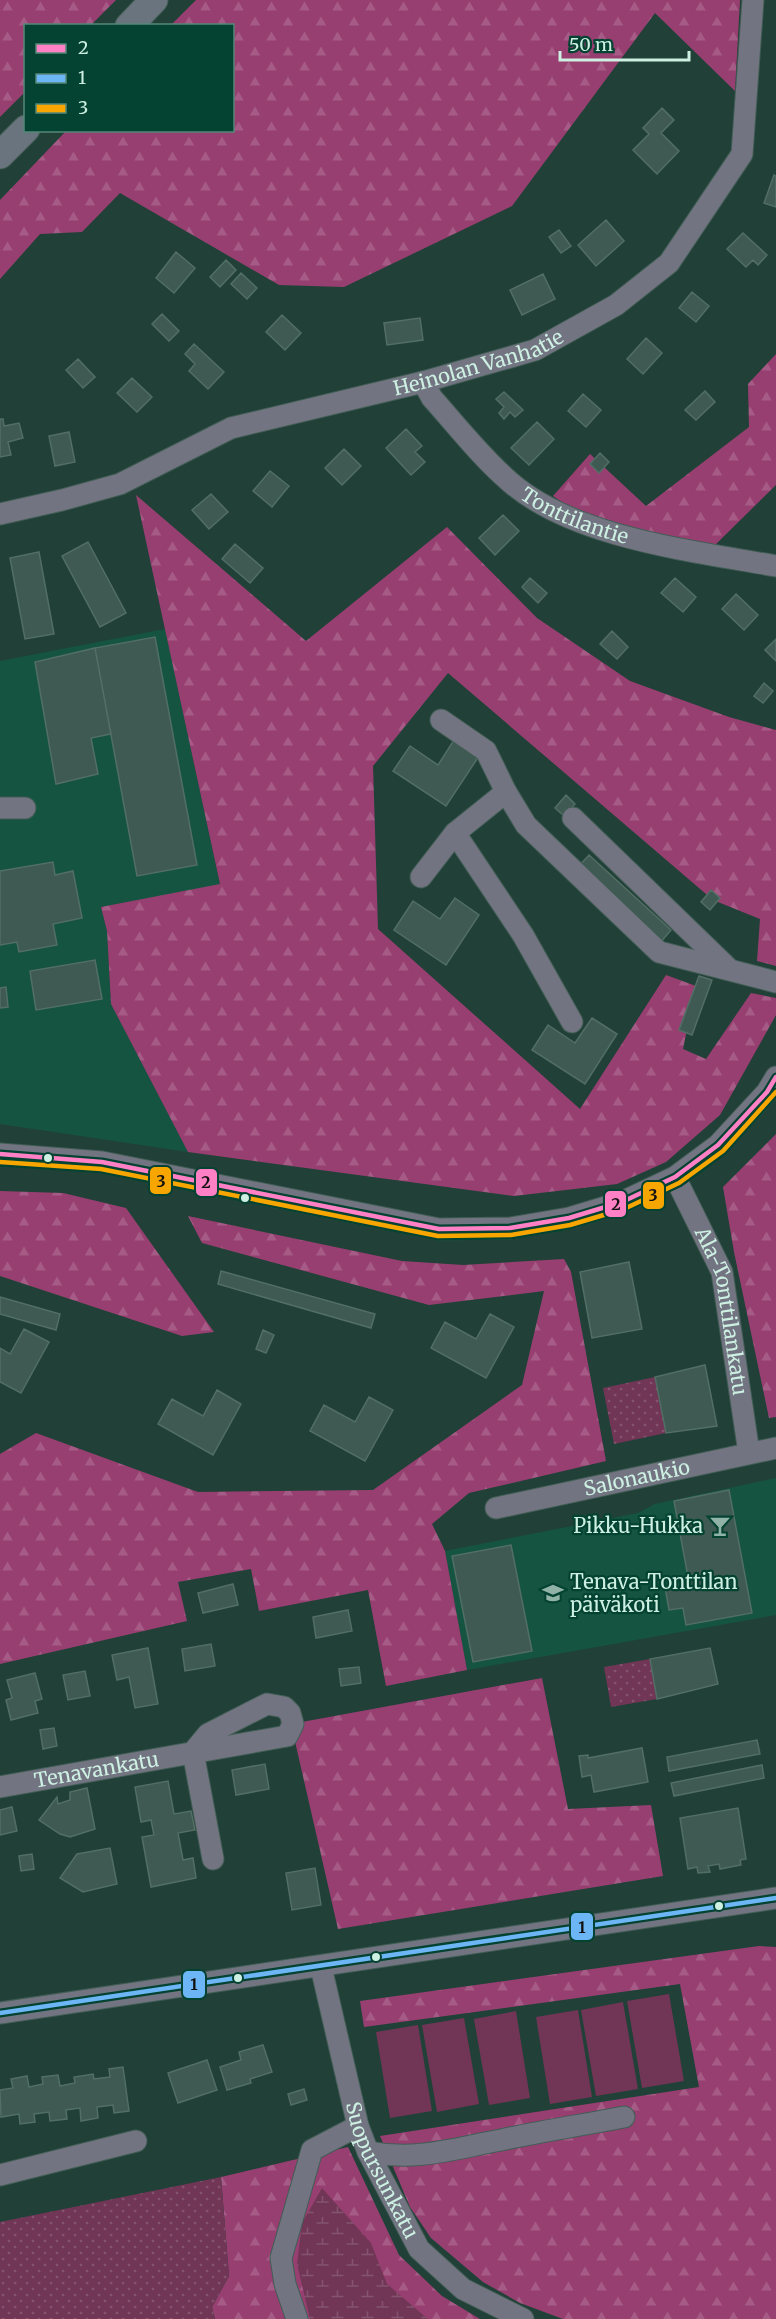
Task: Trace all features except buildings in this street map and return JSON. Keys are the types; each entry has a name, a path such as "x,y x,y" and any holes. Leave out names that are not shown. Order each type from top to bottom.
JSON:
{"main road":[{"path":"131,24 154,0"},
{"path":"0,155 24,131"}],"street":[{"name":"Heinolan Vanhatie","path":"0,514 120,484 231,428 423,382 535,350 616,305 669,262 742,154 753,0"},
{"name":"Tonttilantie","path":"423,382 432,398 510,483 574,522 672,546 776,566"},
{"path":"441,720 486,751 506,792 526,825 659,952 776,982"},
{"path":"421,877 455,833 506,792"},
{"path":"0,808 25,808"},
{"path":"573,818 729,970"},
{"path":"455,833 523,936 572,1022"},
{"path":"0,1154 102,1162 439,1229 510,1228 569,1218 622,1202 675,1177 718,1145 767,1092 776,1077"},
{"name":"Ala-Tonttilankatu","path":"675,1177 722,1272 750,1453"},
{"name":"Salonaukio","path":"496,1508 776,1448"},
{"name":"Tenavankatu","path":"0,1787 193,1752 213,1859"},
{"path":"0,2013 776,1898"},
{"name":"Suopursunkatu","path":"321,1967 358,2126 368,2152 419,2249 463,2289 523,2319"},
{"path":"368,2152 393,2156 433,2154 624,2117"},
{"path":"297,2319 285,2284 281,2258 312,2150 358,2126"},
{"path":"0,2175 136,2141"}],"shaded area":[{"path":"165,629 220,885 101,907 107,931 111,1004 188,1152 0,1124 0,661"},
{"path":"776,1478 776,1615 467,1670 445,1551 638,1513 655,1504"}],"green space":[{"path":"0,0 116,0 92,24 24,24 24,93 0,117"},
{"path":"196,0 740,0 735,91 655,13 512,206 344,287 279,285 120,193 82,232 40,234 0,279 0,200 65,132 234,132 234,24 172,24"},
{"path":"776,354 776,485 714,546 633,530 576,512 553,496 590,454 646,506 749,427 748,384"},
{"path":"136,495 306,641 447,527 537,618 630,681 729,717 776,730 776,966 757,961 760,919 713,900 448,673 373,766 378,929 580,1109 666,975 696,986 683,1049 706,1059 751,993 776,998 776,1015 720,1115 666,1162 617,1184 514,1196 188,1152 111,1004 107,931 101,907 220,884"},
{"path":"776,1134 776,1417 769,1418 734,1252 723,1187"},
{"path":"0,1191 63,1193 126,1208 214,1332 182,1336 0,1276"},
{"path":"188,1216 402,1261 463,1265 564,1259 571,1272 606,1461 469,1493 432,1524 445,1551 467,1670 386,1686 368,1590 259,1611 251,1569 178,1582 187,1621 0,1664 0,1454 36,1433 198,1492 373,1490 522,1385 544,1291 429,1305 202,1243"},
{"path":"655,1377 666,1433 614,1444 603,1388"},
{"path":"650,1659 657,1699 611,1707 604,1667"},
{"path":"542,1678 568,1809 651,1805 663,1876 338,1929 291,1724"},
{"path":"759,1946 776,1947 776,2319 563,2319 520,2303 483,2282 431,2238 410,2207 380,2136 699,2087 680,1984 364,2027 360,2001"},
{"path":"669,1994 684,2081 642,2088 627,2001"},
{"path":"623,2002 638,2089 596,2096 581,2010"},
{"path":"578,2010 592,2097 550,2104 536,2017"},
{"path":"516,2011 530,2098 489,2105 474,2019"},
{"path":"464,2018 479,2104 437,2112 422,2025"},
{"path":"418,2025 432,2111 390,2118 376,2032"},
{"path":"348,2147 399,2255 442,2296 480,2319 215,2319 212,2307 229,2276 221,2177"},
{"path":"221,2177 229,2276 212,2307 215,2319 0,2319 0,2222"},
{"path":"322,2188 371,2243 387,2284 428,2319 310,2319 297,2264 302,2223"}],"transit line":[{"name":"2","path":"0,1154 102,1162 439,1229 510,1228 569,1218 622,1202 675,1177 718,1145 767,1092 776,1077"},
{"name":"3","path":"0,1162 101,1169 438,1236 511,1235 570,1225 624,1209 679,1183 723,1151 776,1092"},
{"name":"1","path":"0,2013 776,1898"}],"place":[{"name":"Pikku-Hukka","path":"720,1526"},
{"name":"Tenava-Tonttilan päiväkoti","path":"553,1593"}]}
